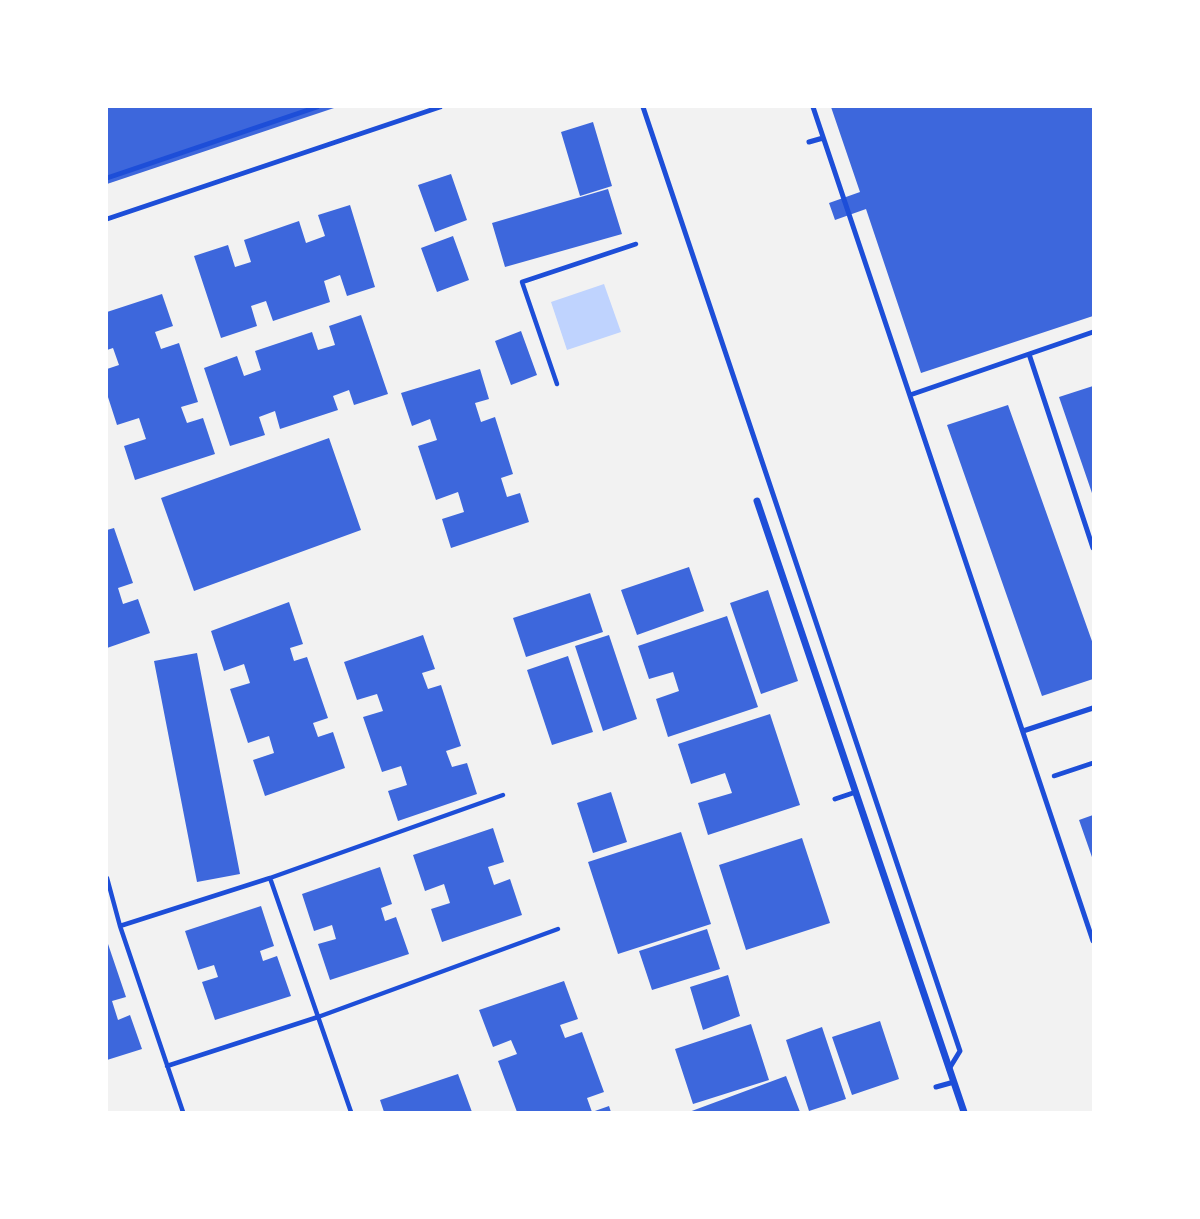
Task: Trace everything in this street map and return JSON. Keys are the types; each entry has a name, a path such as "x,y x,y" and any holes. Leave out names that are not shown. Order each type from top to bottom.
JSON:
{"street":[{"path":"757,501 964,1112"}],"lane":[{"path":"107,178 317,107"},
{"path":"107,219 440,107"},
{"path":"643,107 960,1051 949,1069"},
{"path":"813,107 1093,941"},
{"path":"809,142 823,138"},
{"path":"910,395 1093,332"},
{"path":"1029,354 1093,548"},
{"path":"1023,732 1093,708"},
{"path":"835,799 856,792"},
{"path":"936,1087 954,1082"}],"path":[{"path":"556,384 522,282 636,244"},
{"path":"1049,778 1093,763"},
{"path":"120,926 270,878 503,795"},
{"path":"107,878 120,926 183,1112"},
{"path":"270,878 351,1112"},
{"path":"167,1066 318,1017 558,929"}],"water":[{"path":"604,284 621,332 567,350 551,302"}],"building":[{"path":"107,107 337,107 107,184"},
{"path":"831,107 1093,107 1093,316 921,373 866,209 835,220 829,203 860,192"},
{"path":"593,122 612,186 580,196 561,132"},
{"path":"451,174 467,220 435,232 418,185"},
{"path":"608,189 622,234 505,267 492,223"},
{"path":"350,205 375,287 347,296 340,275 324,281 330,302 273,321 266,301 251,306 257,326 221,338 194,256 228,245 235,267 251,262 244,240 299,221 306,243 325,236 318,215"},
{"path":"453,236 469,280 437,292 421,248"},
{"path":"162,294 173,326 155,332 161,349 179,343 198,402 181,407 187,423 203,418 215,454 135,480 124,446 146,439 139,418 117,425 107,394 107,369 119,365 113,348 107,350 107,312"},
{"path":"361,315 388,394 354,405 349,390 333,396 338,410 280,429 275,411 259,417 265,435 230,446 204,368 237,356 244,376 261,370 255,351 312,332 318,350 335,345 329,326"},
{"path":"521,331 537,375 511,385 495,341"},
{"path":"480,369 489,399 475,403 481,422 495,417 513,474 501,478 507,497 520,493 529,522 451,548 442,519 464,512 458,492 436,500 418,446 437,440 430,419 412,426 401,393"},
{"path":"1093,386 1093,496 1059,397"},
{"path":"1008,405 1093,644 1093,679 1042,696 947,425"},
{"path":"329,438 361,530 194,591 161,498"},
{"path":"114,528 133,583 118,588 123,604 138,599 150,633 107,648 107,530"},
{"path":"689,567 704,611 637,635 621,590"},
{"path":"768,590 798,681 761,694 730,603"},
{"path":"590,593 603,632 526,657 513,618"},
{"path":"289,602 303,644 290,648 294,661 307,657 328,718 313,723 318,737 333,732 345,768 265,796 253,760 274,753 269,736 248,743 230,689 250,683 244,664 224,671 211,631"},
{"path":"727,616 758,707 668,737 656,699 679,691 673,672 649,679 638,646"},
{"path":"423,635 435,669 422,673 428,689 441,685 461,746 446,751 452,767 467,763 477,794 398,821 388,791 407,785 401,766 382,772 363,717 383,711 377,694 357,700 344,662"},
{"path":"609,635 637,719 603,731 575,646"},
{"path":"197,653 240,874 197,882 154,661"},
{"path":"568,656 593,732 552,745 527,670"},
{"path":"770,714 800,805 708,835 698,803 732,793 725,773 691,784 678,744"},
{"path":"611,792 627,842 593,853 577,803"},
{"path":"1093,815 1093,860 1079,820"},
{"path":"493,828 504,862 488,867 494,885 510,879 522,915 442,942 431,909 450,903 444,884 425,891 413,855"},
{"path":"681,832 711,924 618,954 588,862"},
{"path":"802,838 830,923 746,950 719,865"},
{"path":"380,867 392,904 381,908 385,921 396,917 409,954 330,980 318,944 336,939 332,925 314,931 302,894"},
{"path":"261,906 274,946 260,951 263,961 277,956 291,996 215,1020 202,982 218,977 214,965 198,970 185,931"},
{"path":"707,929 720,969 652,990 639,951"},
{"path":"107,941 126,997 112,1001 118,1020 130,1015 142,1049 107,1060"},
{"path":"728,975 740,1016 703,1030 690,987"},
{"path":"564,981 578,1019 560,1025 565,1038 582,1032 604,1092 587,1098 592,1112 517,1112 498,1061 517,1054 511,1040 493,1047 479,1010"},
{"path":"880,1021 899,1079 852,1095 832,1037"},
{"path":"751,1024 769,1080 693,1104 675,1049"},
{"path":"822,1027 846,1099 809,1111 786,1040"},
{"path":"458,1074 472,1112 384,1112 380,1100"},
{"path":"786,1076 800,1112 689,1112"},
{"path":"609,1106 611,1112 592,1112"}]}
